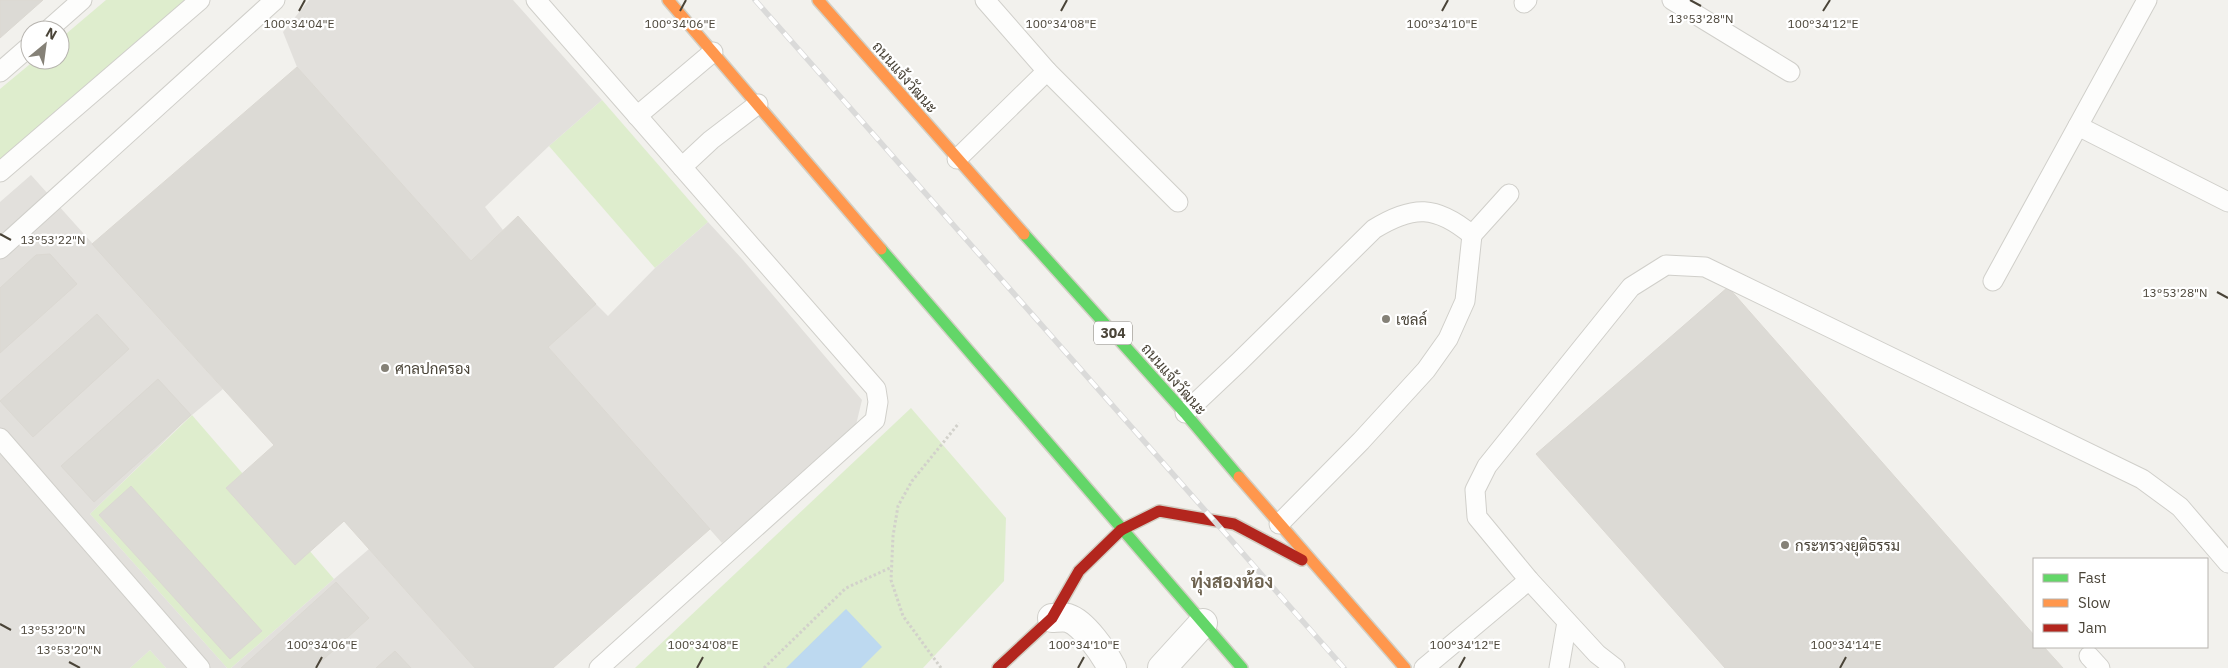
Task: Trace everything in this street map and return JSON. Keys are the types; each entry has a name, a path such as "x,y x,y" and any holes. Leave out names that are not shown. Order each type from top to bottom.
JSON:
{"main road":[{"path":"668,0 1121,530 1242,668"},
{"name":"ถนนแจ้งวัฒนะ","path":"818,0 957,159 1185,413 1405,668"},
{"path":"998,668 1052,618 1079,571 1121,530 1159,511 1234,524 1316,567"}],"street":[{"path":"1052,618 1068,618 1088,634 1106,656 1112,668"},
{"path":"1162,668 1203,623"}],"lane":[{"path":"59,20 82,0"},
{"path":"0,172 200,0"},
{"path":"0,249 275,0"},
{"path":"536,0 876,389 878,402 875,420 599,668"},
{"path":"985,0 1047,72 1178,202"},
{"path":"1672,0 1790,72"},
{"path":"1993,281 2147,0"},
{"path":"637,116 713,52"},
{"path":"0,72 20,55"},
{"path":"957,159 1047,72"},
{"path":"682,167 712,140 758,104"},
{"path":"2078,126 2228,202"},
{"path":"1279,524 1361,441 1426,370 1448,339 1464,301 1472,235 1509,194"},
{"path":"1185,413 1374,229 1395,216 1431,211 1453,219 1472,235"},
{"path":"1615,668 1596,654 1529,580 1477,516 1476,490 1487,466 1631,287 1666,265 1705,267 2142,479 2180,507 2228,563"},
{"path":"0,438 200,668"},
{"path":"1424,668 1529,580"},
{"path":"1559,668 1567,622"}],"path":[{"path":"941,668 904,616 891,580 892,536 898,506 912,481 959,423"},
{"path":"764,668 846,588 892,567"}],"green space":[{"path":"106,0 193,0 0,169 0,89 23,70 70,70 70,31"},
{"path":"602,100 708,222 655,268 549,146"},
{"path":"911,408 1006,518 1004,581 923,668 635,668"},
{"path":"192,415 334,579 231,668 227,668 90,514"},
{"path":"150,650 166,668 130,668"}],"shaded area":[{"path":"309,0 513,0 602,100 549,146 485,207 503,230 471,261 297,67 283,32"},
{"path":"31,175 223,389 186,420 90,514 227,668 166,668 150,650 130,668 0,668 0,202"},
{"path":"708,222 743,260 862,400 855,429 722,543 548,347 596,304 608,316 655,268"},
{"path":"369,549 475,668 231,668 334,579"}],"water":[{"path":"846,609 882,647 861,668 786,668"}],"building":[{"path":"0,0 43,0 20,20 0,38"},
{"name":"ศาลปกครอง","path":"297,67 471,261 518,216 596,304 548,347 710,529 553,668 475,668 344,521 295,565 226,488 274,445 92,244"},
{"path":"50,254 77,284 0,353 0,288 36,255"},
{"name":"กระทรวงยุติธรรม","path":"1728,287 2033,634 2033,648 2045,648 2063,668 1725,668 1536,454"},
{"path":"97,314 129,349 33,437 0,401"},
{"path":"158,379 191,415 94,502 61,466"},
{"path":"131,486 262,631 230,659 99,515"},
{"path":"336,582 369,618 314,668 241,668"},
{"path":"395,651 411,668 376,668"}],"railway":[{"path":"755,0 1344,668"}],"traffic: fast":[{"path":"1024,234 1185,413 1239,477"},
{"path":"881,249 1242,668"}],"traffic: slow":[{"path":"668,0 881,249"},
{"path":"818,0 1024,234"},
{"path":"1239,477 1405,668"}],"traffic: jam":[{"path":"1121,530 1159,511 1234,524 1302,560"},
{"path":"998,668 1052,618 1079,571 1121,530"}],"place":[{"name":"เชลล์","path":"1386,319"},
{"name":"ศาลปกครอง","path":"385,368"},
{"name":"กระทรวงยุติธรรม","path":"1785,545"}],"district":[{"name":"ทุ่งสองห้อง","path":"1232,581"}]}
